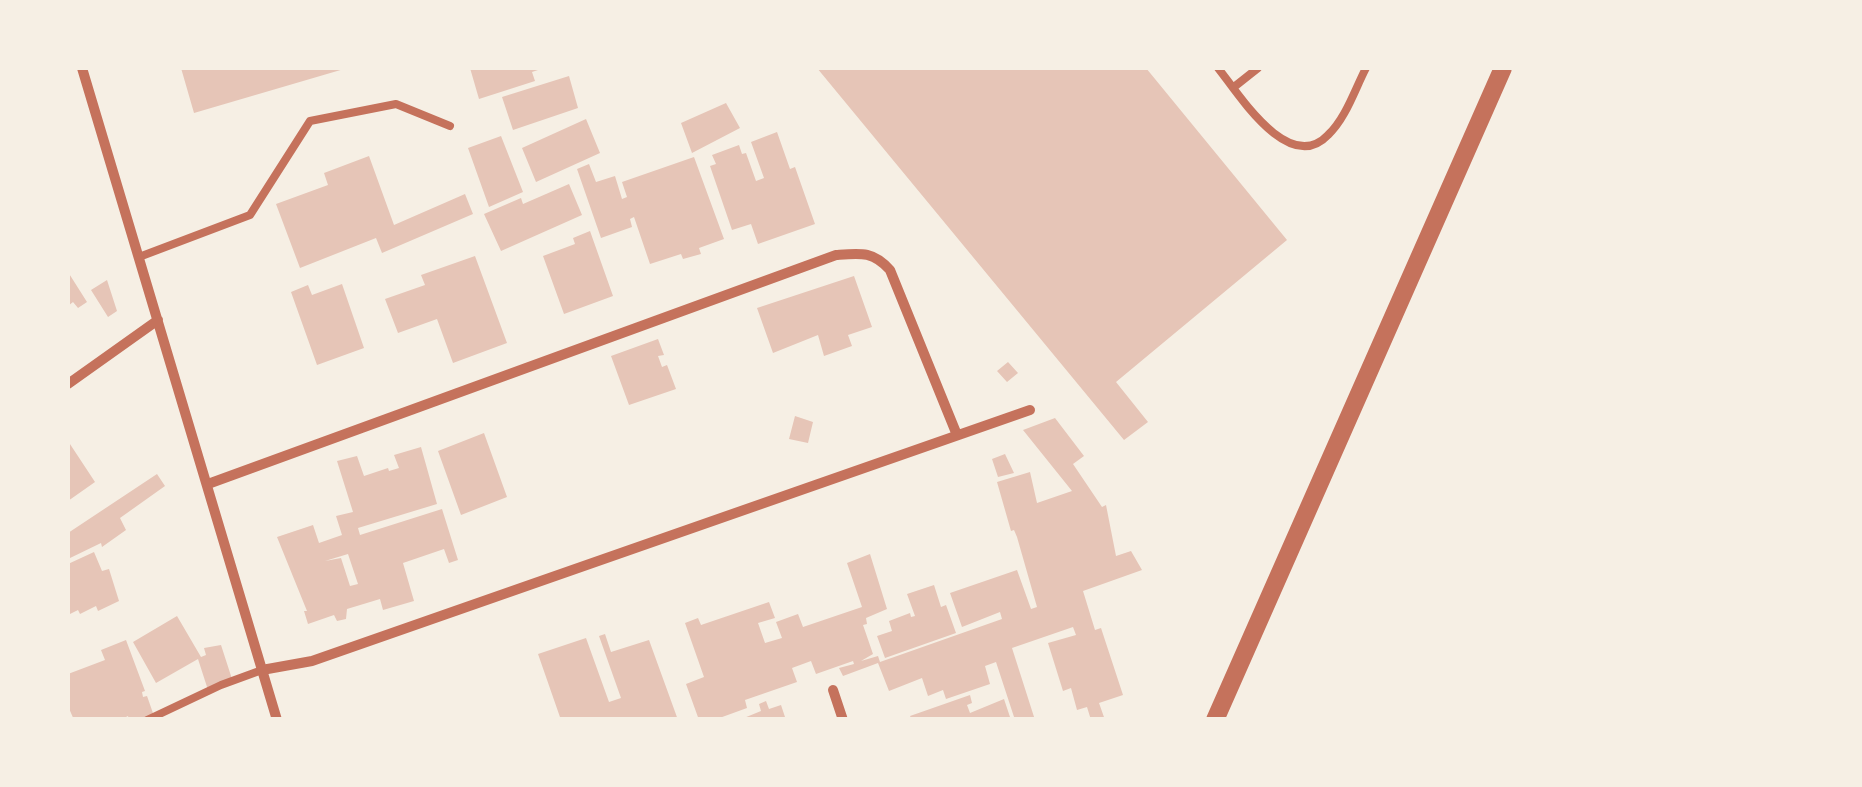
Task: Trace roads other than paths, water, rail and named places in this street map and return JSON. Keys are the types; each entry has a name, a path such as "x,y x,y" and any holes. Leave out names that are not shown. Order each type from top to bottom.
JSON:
{"street":[{"path":"82,68 277,720"},
{"path":"1215,720 1503,68"},
{"path":"208,484 836,255 857,253 878,257 890,270 957,435"},
{"path":"68,384 158,320"},
{"path":"262,670 312,661 1030,410"},
{"path":"833,690 844,720"}],"lane":[{"path":"1218,68 1269,131 1289,143 1306,146 1325,139 1337,125 1366,68"},
{"path":"1234,88 1258,68"},
{"path":"139,256 250,215 310,121 396,104 450,126"},
{"path":"147,720 262,670"}]}
